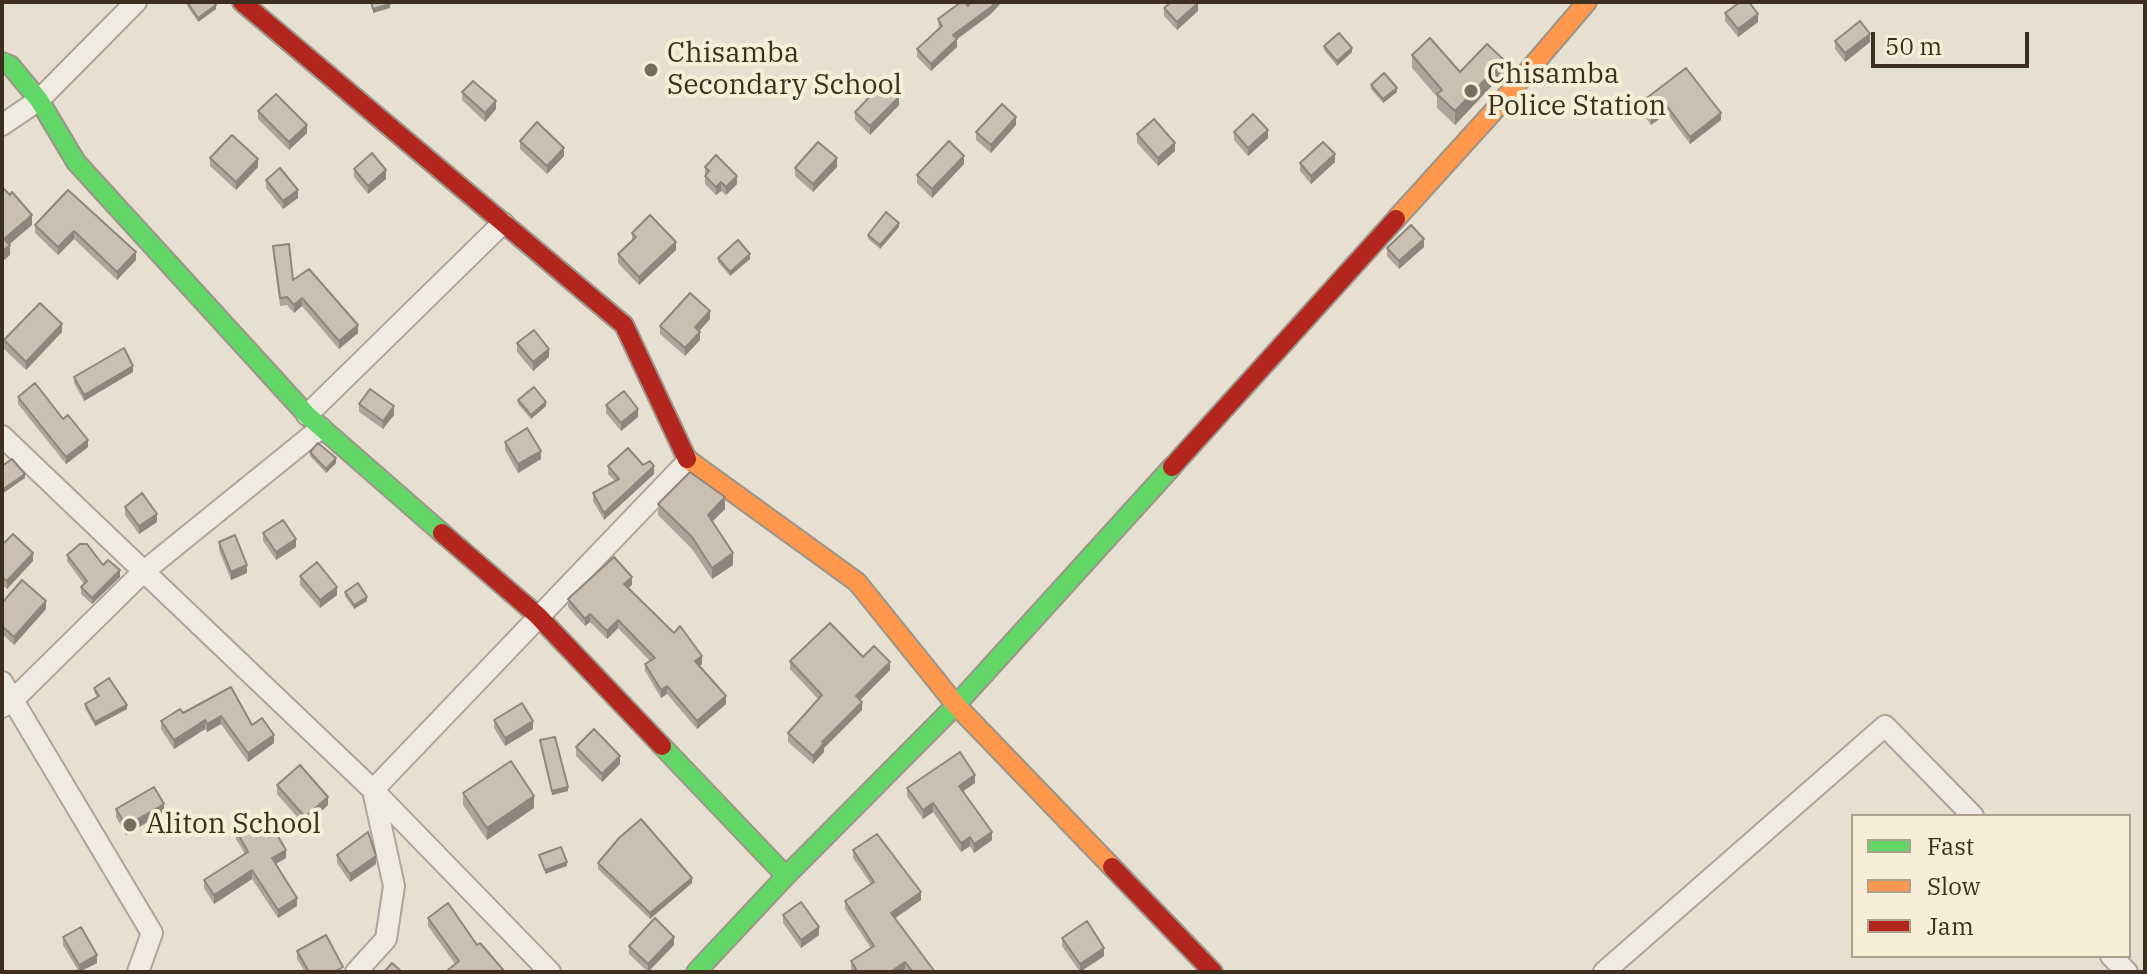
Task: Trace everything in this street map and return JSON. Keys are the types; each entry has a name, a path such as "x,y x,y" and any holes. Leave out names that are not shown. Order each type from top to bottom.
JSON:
{"street":[{"path":"2,125 39,100 136,2"},
{"path":"242,2 624,325 688,461 857,582 956,705 1213,972"},
{"path":"696,972 786,876 956,705 1492,113 1587,2"},
{"path":"2,62 10,65 39,100 76,162 314,421 537,615 786,876"},
{"path":"138,972 152,933 6,696 314,421 503,223"},
{"path":"2,436 373,790 550,972"},
{"path":"373,790 537,615 688,461"},
{"path":"1604,972 1885,726 1971,814"},
{"path":"356,972 386,939 394,886 373,790"}],"building":[{"path":"187,2 214,2 216,5 198,18"},
{"path":"371,2 389,2 390,4 373,9"},
{"path":"961,2 968,6 971,2 995,2 953,35 957,39 931,64 917,49 942,26 938,19"},
{"path":"1171,2 1198,3 1177,22 1164,8"},
{"path":"1740,2 1749,2 1758,14 1738,29 1725,13"},
{"path":"1860,21 1870,34 1845,53 1835,41"},
{"path":"1339,33 1352,48 1337,61 1324,46"},
{"path":"1430,38 1460,72 1487,44 1504,60 1455,111 1437,94 1442,90 1412,55"},
{"path":"1686,68 1721,113 1690,137 1667,106 1651,118 1640,103"},
{"path":"1384,73 1397,88 1383,99 1371,85"},
{"path":"473,81 496,101 485,113 462,92"},
{"path":"884,82 899,97 870,126 855,112"},
{"path":"276,94 307,125 289,142 258,111"},
{"path":"1002,104 1016,117 991,145 976,132"},
{"path":"1253,114 1268,130 1248,148 1234,132"},
{"path":"1154,119 1175,143 1158,158 1137,134"},
{"path":"537,122 564,148 547,166 520,141"},
{"path":"232,135 258,159 236,182 210,158"},
{"path":"949,141 964,156 932,189 917,175"},
{"path":"818,142 837,158 813,184 795,168"},
{"path":"1323,142 1335,154 1311,176 1300,163"},
{"path":"372,153 386,170 368,186 354,169"},
{"path":"716,155 737,176 726,187 721,182 716,187 705,176 709,171 705,167"},
{"path":"280,168 298,190 283,201 266,180"},
{"path":"2,187 10,195 12,192 32,215 4,239 10,245 2,252"},
{"path":"68,190 136,252 117,272 74,231 58,247 35,225"},
{"path":"886,212 899,223 880,245 868,235"},
{"path":"650,215 676,242 639,277 618,254 636,237 632,233"},
{"path":"1411,225 1424,239 1399,261 1387,248"},
{"path":"738,240 750,254 730,272 718,258"},
{"path":"289,244 293,280 309,269 358,325 339,341 302,298 294,305 287,297 280,298 273,246"},
{"path":"690,293 710,311 695,327 700,332 685,348 660,326"},
{"path":"40,303 62,324 26,362 4,340"},
{"path":"534,330 549,349 533,362 517,343"},
{"path":"124,348 133,366 84,395 74,377"},
{"path":"35,383 63,419 68,415 88,440 66,457 18,397"},
{"path":"534,387 546,402 531,415 518,400"},
{"path":"370,389 394,406 383,421 359,404"},
{"path":"624,391 638,409 621,423 606,405"},
{"path":"527,428 541,451 518,464 505,442"},
{"path":"318,443 336,458 326,469 310,452"},
{"path":"628,448 643,465 650,461 654,466 604,513 593,493 619,479 608,466"},
{"path":"12,459 25,474 2,490 2,466"},
{"path":"690,472 725,497 708,515 733,553 712,568 692,537 658,504"},
{"path":"142,493 157,514 139,526 125,507"},
{"path":"283,520 296,539 276,552 263,533"},
{"path":"13,534 33,553 7,581 2,577 2,545"},
{"path":"235,535 247,565 231,572 219,542"},
{"path":"80,544 87,544 103,565 108,560 120,570 92,598 81,587 87,581 67,555"},
{"path":"614,557 632,577 624,584 674,633 680,626 702,656 695,661 726,696 697,721 667,686 661,690 645,664 655,658 618,620 607,631 590,614 585,619 568,599"},
{"path":"317,562 337,587 320,600 300,576"},
{"path":"22,580 46,601 14,637 2,626 2,603"},
{"path":"358,583 367,597 354,605 345,592"},
{"path":"830,623 863,657 874,646 890,662 856,696 862,702 822,742 813,756 788,733 822,695 790,661"},
{"path":"109,678 127,705 95,722 85,704 99,696 94,688"},
{"path":"231,687 252,725 262,718 274,735 248,753 221,716 207,724 205,720 174,740 161,721 180,709 183,713"},
{"path":"522,703 533,721 505,738 494,720"},
{"path":"594,729 620,756 602,774 576,747"},
{"path":"555,737 568,787 552,791 540,740"},
{"path":"960,752 975,775 959,786 992,832 974,844 970,837 961,843 933,803 923,810 907,788"},
{"path":"511,761 534,796 487,828 463,793"},
{"path":"300,765 328,797 305,817 277,785"},
{"path":"154,787 164,804 126,826 116,809"},
{"path":"265,814 286,850 272,858 297,898 278,910 252,870 214,895 204,880 248,852 236,830"},
{"path":"641,819 692,878 650,913 598,863 619,838"},
{"path":"368,832 376,856 350,874 337,855"},
{"path":"877,834 921,892 891,913 935,972 913,972 905,962 890,972 852,972 856,969 851,961 874,946 845,901 874,882 853,850"},
{"path":"561,847 567,862 545,870 539,855"},
{"path":"801,902 819,927 801,940 783,915"},
{"path":"448,903 477,945 480,943 505,972 448,970 459,961 428,918"},
{"path":"655,918 674,937 648,964 629,946"},
{"path":"1087,921 1104,948 1080,964 1062,938"},
{"path":"81,927 97,955 79,965 63,937"},
{"path":"326,935 343,967 334,972 309,972 297,951"},
{"path":"392,963 402,972 384,972"}],"traffic: fast":[{"path":"2,62 10,65 39,100 76,162 307,415 442,533"},
{"path":"696,972 786,876 956,705 1172,467"},
{"path":"662,746 786,876"}],"traffic: slow":[{"path":"1396,219 1587,2"},
{"path":"687,459 857,582 956,705 1112,867"}],"traffic: jam":[{"path":"242,2 624,325 687,459"},
{"path":"1172,467 1396,219"},
{"path":"442,533 537,615 662,746"},
{"path":"1112,867 1213,972"}],"place":[{"name":"Chisamba Secondary School","path":"651,70"},
{"name":"Chisamba Police Station","path":"1471,91"},
{"name":"Aliton School","path":"130,825"}]}
